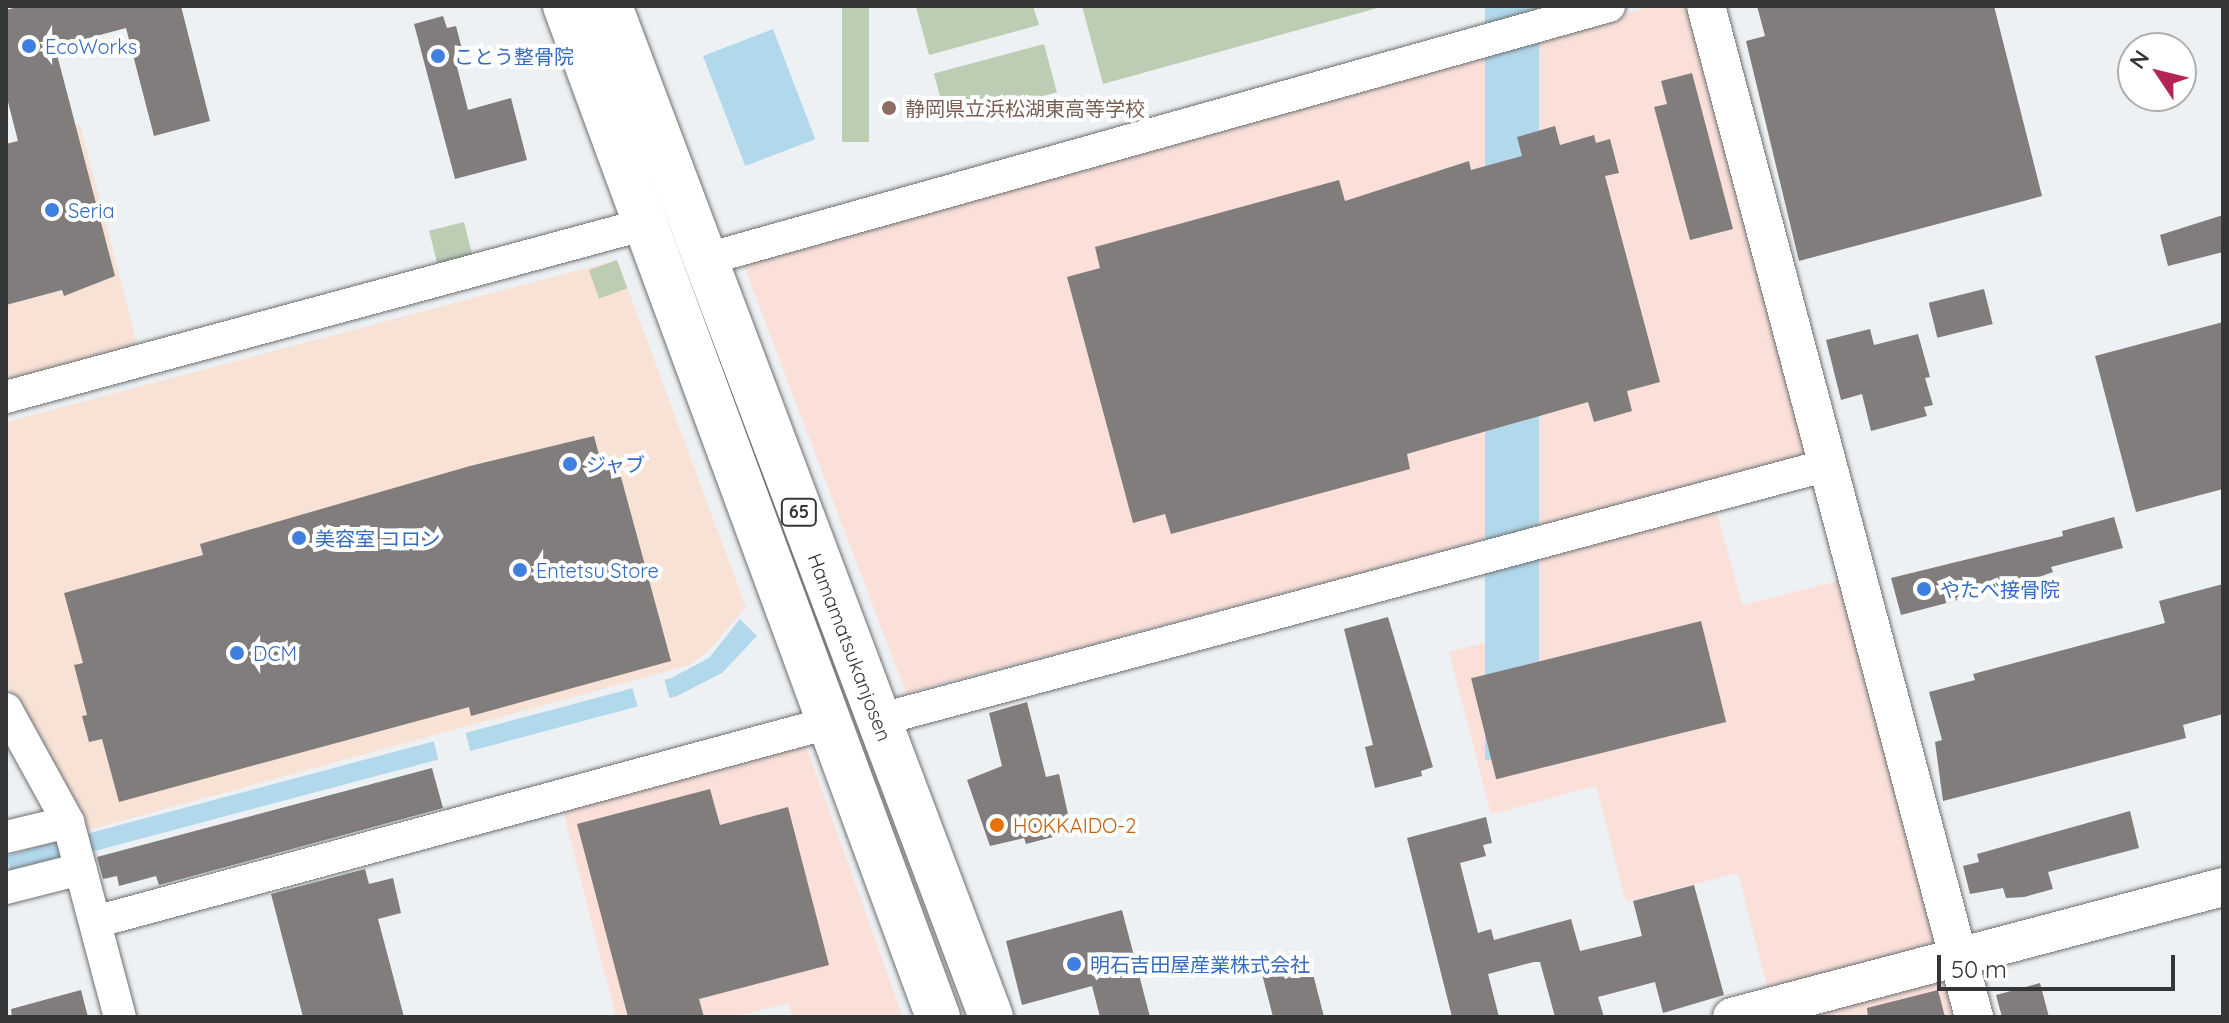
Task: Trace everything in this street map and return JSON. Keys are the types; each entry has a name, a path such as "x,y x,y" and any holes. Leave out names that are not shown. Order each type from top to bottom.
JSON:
{"main road":[{"name":"Hamamatsukanjosen","path":"565,6 832,722 938,1017"},
{"name":"Hamamatsukanjosen","path":"610,6 703,260 991,1017"}],"street":[{"path":"703,260 1609,6"},
{"path":"1706,6 1974,1017"},
{"path":"6,397 646,224"},
{"path":"878,720 1828,465"},
{"path":"6,709 68,822 120,1017"},
{"path":"95,922 832,722"},
{"path":"6,837 68,822"},
{"path":"6,888 81,869"},
{"path":"1732,1017 2223,887"}],"shaded area":[{"path":"1653,6 1689,6 1806,447 1800,457 906,693 741,258"},
{"path":"80,124 138,348 6,383 6,143"},
{"path":"617,260 746,607 707,652 690,665 88,830 6,682 6,422"},
{"path":"1716,509 1742,605 1841,580 1936,936 1929,948 1768,990 1738,873 1626,902 1596,786 1491,814 1449,652 1533,630 1515,562"},
{"path":"806,746 903,1017 792,1017 788,1003 734,1017 616,1017 563,811"},
{"path":"1937,980 1949,987 1957,1017 1806,1017"}],"green space":[{"path":"842,6 869,6 869,142 842,142"},
{"path":"1033,6 1039,25 929,55 916,7"},
{"path":"1082,6 1385,6 1103,84"},
{"path":"1044,44 1057,92 947,122 934,74"},
{"path":"464,222 473,259 438,268 429,231"},
{"path":"617,260 627,288 599,298 589,270"}],"water":[{"path":"1485,6 1539,6 1539,760 1485,760"},
{"path":"773,29 815,139 745,166 703,56"},
{"path":"740,619 757,636 722,673 677,696 91,852 86,834 671,678 709,658"},
{"path":"58,841 63,859 11,874 6,856"}],"pier":[{"path":"664,678 670,701 638,710 632,687"},
{"path":"465,731 471,754 439,763 433,740"}],"building":[{"path":"21,6 181,6 210,121 154,136 126,28 55,47 115,276 64,296 62,290 6,305 6,144 18,141 6,94 6,10"},
{"path":"1757,6 1994,6 2042,196 1799,261 1746,41 1765,36"},
{"path":"443,16 447,28 456,26 463,53 454,55 468,110 511,98 527,160 455,179 414,24"},
{"path":"1692,73 1733,229 1690,240 1654,107 1667,104 1661,81"},
{"path":"1555,126 1560,145 1594,135 1596,143 1610,139 1619,173 1605,176 1660,382 1627,391 1632,411 1594,422 1588,402 1407,454 1410,469 1171,534 1165,514 1133,523 1067,277 1100,268 1095,247 1339,180 1345,201 1469,161 1471,170 1522,156 1517,137"},
{"path":"2223,215 2223,252 2168,266 2160,235"},
{"path":"1984,289 1993,324 1937,338 1929,303"},
{"path":"2223,322 2223,489 2136,512 2095,356"},
{"path":"1870,329 1874,345 1918,334 1930,377 1925,378 1933,405 1924,407 1927,416 1871,431 1862,394 1841,400 1826,340"},
{"path":"594,436 603,470 618,466 671,661 471,716 469,707 119,802 102,739 89,742 82,716 87,715 74,665 83,663 64,593 203,555 200,544 470,466"},
{"path":"2114,517 2123,548 2051,567 2053,572 2019,584 1901,615 1891,578 2063,536 2062,531"},
{"path":"2223,584 2223,714 2183,725 2186,738 1943,801 1935,742 1942,740 1929,692 1975,680 1973,674 2165,623 2159,601"},
{"path":"1388,617 1433,767 1421,771 1422,776 1375,788 1365,747 1373,745 1344,629"},
{"path":"1701,621 1726,722 1496,779 1471,678"},
{"path":"1027,702 1046,777 1059,774 1072,832 1026,844 1024,838 990,846 967,780 1002,766 989,713"},
{"path":"432,768 443,808 159,885 156,876 119,886 117,876 103,879 97,857"},
{"path":"710,789 720,825 788,807 829,965 699,999 704,1017 628,1017 577,824"},
{"path":"2130,811 2139,848 2048,872 2053,889 2024,897 2006,898 2003,888 1970,894 1963,866 1979,862 1977,854"},
{"path":"1486,817 1492,843 1483,845 1486,856 1460,863 1478,933 1491,929 1494,940 1571,919 1580,951 1642,936 1633,901 1694,885 1724,995 1663,1013 1655,982 1598,997 1604,1017 1555,1017 1540,962 1534,962 1488,974 1499,1017 1452,1017 1407,838"},
{"path":"365,869 369,884 393,878 401,913 378,919 404,1017 303,1017 271,894"},
{"name":"明石吉田屋産業株式会社","path":"1122,910 1150,1017 1100,1017 1092,986 1022,1005 1006,941"},
{"path":"1310,962 1324,1017 1273,1017 1262,974"},
{"path":"2040,983 2049,1017 2002,1017 1996,995"},
{"path":"81,990 88,1017 12,1017 11,1009"},
{"path":"1938,990 1945,1017 1868,1017 1867,1008"}],"place":[{"name":"EcoWorks","path":"29,46"},
{"name":"ことう整骨院","path":"438,56"},
{"name":"静岡県立浜松湖東高等学校","path":"889,108"},
{"name":"Seria","path":"52,210"},
{"name":"ジャブ","path":"570,464"},
{"name":"美容室 コロン","path":"299,538"},
{"name":"Entetsu Store","path":"520,570"},
{"name":"やたべ接骨院","path":"1924,589"},
{"name":"DCM","path":"237,653"},
{"name":"HOKKAIDO-2","path":"997,825"},
{"name":"明石吉田屋産業株式会社","path":"1074,964"}]}
